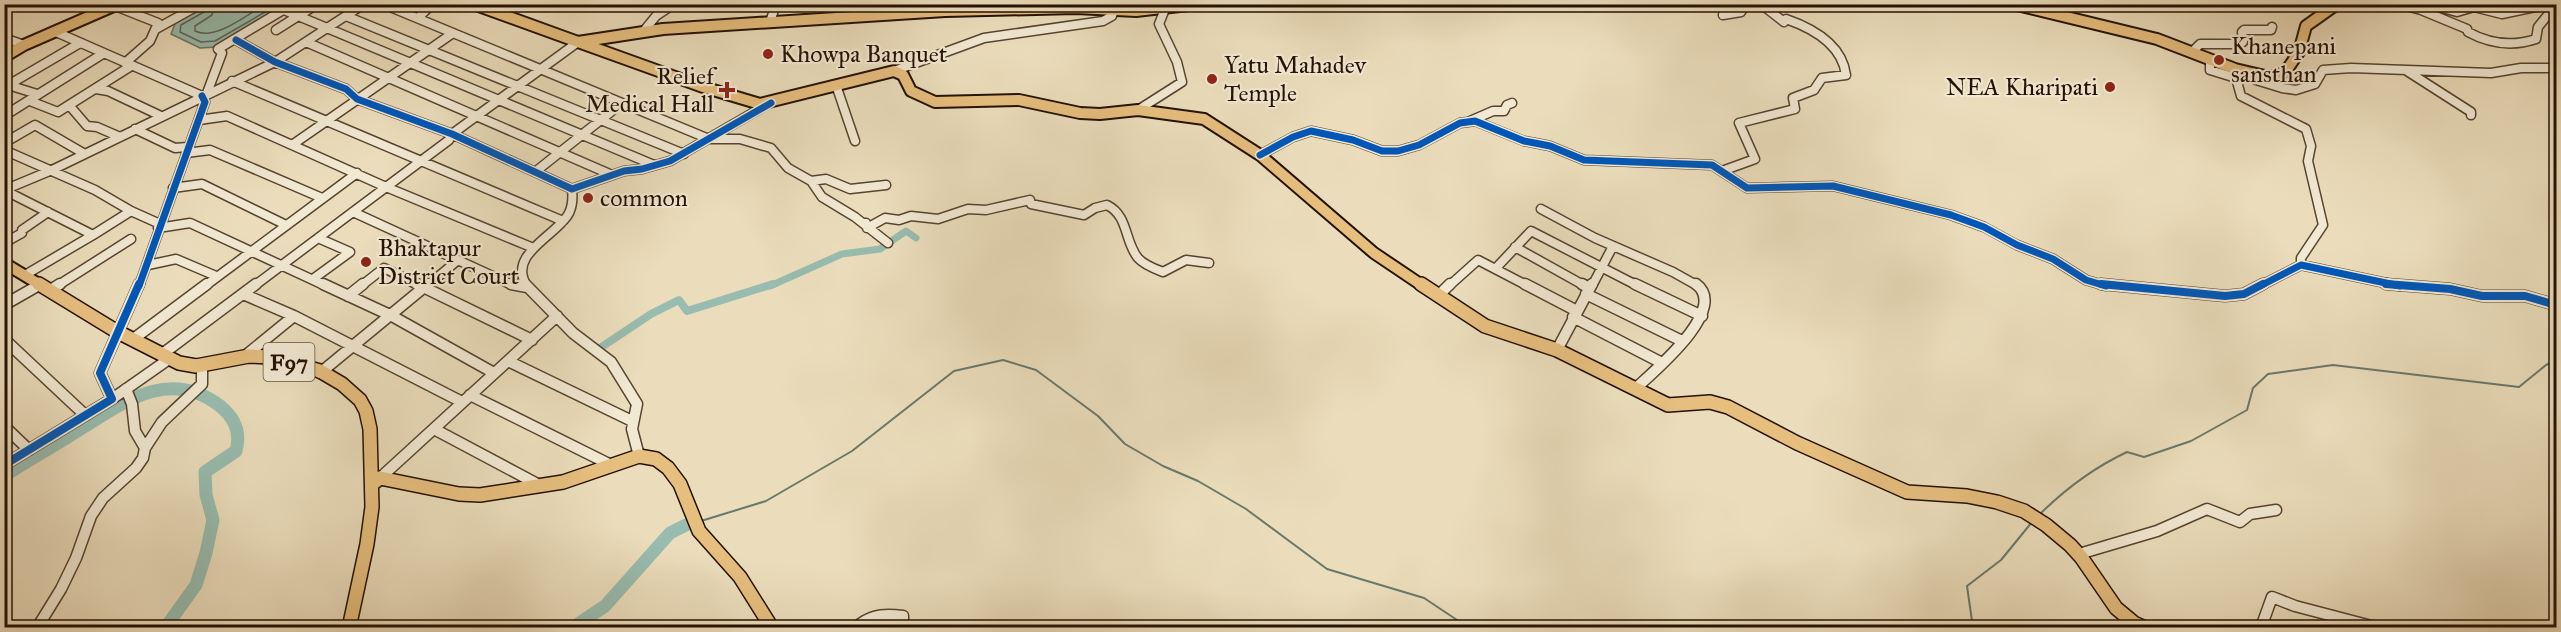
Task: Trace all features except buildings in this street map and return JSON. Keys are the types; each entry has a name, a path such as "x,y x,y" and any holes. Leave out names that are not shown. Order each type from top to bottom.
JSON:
{"main road":[{"path":"473,4 760,104 894,71 903,75 911,91 935,102 1020,100 1091,114 1138,110 1204,119 1260,156 1374,253 1485,326 1557,350 1672,406 1710,402 1728,407 1797,443 1907,492 1960,494 2026,511 2079,554 2117,609 2133,623 2145,627"},
{"path":"578,42 611,39 643,32 1007,6 1110,8 1136,11 1197,4"},
{"path":"2013,4 2141,35 2243,72 2277,76 2286,71 2299,52 2306,26 2337,4"},
{"path":"4,57 24,45 117,5"},
{"name":"F97","path":"4,262 118,333 188,366 202,366 245,356 269,356 320,373 351,391 366,409 376,481 349,627"},
{"path":"376,481 459,494 480,495 563,482 639,456 656,459 668,468 680,484 699,531 740,578 772,627"}],"street":[{"path":"102,4 117,5 157,26"},
{"path":"4,116 30,102 58,112 96,89 128,64 150,41 157,26 192,4"},
{"path":"157,26 201,4"},
{"path":"112,399 100,373 148,265 159,226 222,52 218,49 293,4"},
{"path":"276,30 317,4"},
{"path":"4,190 52,170 275,62 364,4"},
{"path":"383,4 709,139 740,139 771,148 788,168 811,181 826,178 850,189 886,185"},
{"path":"418,18 432,4"},
{"path":"643,32 656,16 674,4"},
{"path":"770,22 776,4"},
{"path":"1723,15 1741,12 1745,4"},
{"path":"1722,171 1755,159 1739,123 1795,109 1793,98 1814,90 1822,78 1846,75 1847,69 1839,55 1812,27 1786,19 1784,22 1761,4"},
{"path":"2399,4 2421,10 2467,29 2483,41 2506,44 2524,44 2536,39 2538,27 2550,11 2549,5 2502,14 2474,7 2457,12 2428,4"},
{"path":"894,71 978,40 1103,21 1112,16 1110,8"},
{"path":"1138,110 1182,82 1177,62 1159,24 1165,9"},
{"path":"284,10 654,165"},
{"path":"345,16 684,154"},
{"path":"2192,52 2200,44 2240,44 2243,42 2242,32 2244,30 2271,30 2272,27"},
{"path":"56,32 205,95"},
{"path":"292,145 453,33"},
{"path":"4,38 24,45"},
{"path":"236,40 275,62 346,89 357,99 452,134 572,189 684,154 771,103"},
{"path":"306,42 612,175"},
{"path":"4,465 128,391 165,357 243,294 449,140 452,134 477,115 578,42"},
{"path":"7,84 80,43"},
{"path":"30,102 27,100 104,53"},
{"path":"2210,61 2210,70 2236,78 2241,96 2306,129 2311,146 2308,161 2323,225 2301,258 2301,265"},
{"path":"2243,72 2256,80 2296,90 2315,84 2323,70 2351,68 2491,73 2521,68 2556,68"},
{"path":"2405,70 2471,112 2471,115"},
{"path":"232,81 563,221"},
{"path":"7,84 37,94"},
{"path":"836,85 855,141"},
{"path":"96,89 108,91 161,116"},
{"path":"535,172 622,103"},
{"path":"1470,121 1493,111 1504,111 1507,105 1512,103"},
{"path":"69,105 87,126 97,127 120,137"},
{"path":"199,120 227,117 386,187 531,247"},
{"path":"1260,156 1293,137 1311,131 1353,140 1382,151 1398,152 1419,145 1460,123 1470,121 1491,126 1519,139 1550,146 1584,160 1662,165 1708,164 1747,188 1833,186 1940,211 2048,256 2085,280 2107,286 2225,296 2244,294 2301,265 2389,285 2450,289 2482,296 2525,296 2556,305"},
{"path":"4,144 35,125 83,153"},
{"path":"135,129 175,148 210,150 322,198"},
{"path":"4,150 95,190 159,226 190,223 251,250 392,316 494,373"},
{"path":"132,340 357,173"},
{"path":"811,181 813,189 888,243"},
{"path":"173,188 202,184 286,225"},
{"path":"572,189 573,203 570,214 531,247 525,259 522,276 527,287 544,301 569,329 610,360 622,374 628,389 637,401 638,408 632,421 634,445 639,456"},
{"path":"4,190 93,235"},
{"path":"866,225 885,218 899,220 911,216 938,219 968,209 986,210 1030,200 1031,204 1037,203 1084,215 1095,208 1107,205 1117,211 1139,258 1155,269 1163,272 1186,260 1209,263"},
{"path":"1541,209 1612,246 1700,287 1706,304 1702,316 1662,363 1635,389"},
{"path":"25,275 130,211"},
{"path":"353,212 510,284 527,287"},
{"path":"4,243 22,233 22,230 48,213"},
{"path":"1496,268 1527,232 1532,231 1600,268 1702,316"},
{"path":"314,279 350,252 318,238"},
{"path":"4,305 44,288 131,239"},
{"path":"1557,350 1612,246"},
{"path":"1515,247 1587,291 1682,341"},
{"path":"148,265 176,260 216,276"},
{"path":"320,373 458,260"},
{"path":"1438,296 1478,260 1496,268 1662,363"},
{"path":"348,296 384,267 532,340"},
{"path":"243,294 294,316 352,348 611,465"},
{"path":"245,356 294,316"},
{"path":"376,481 557,316"},
{"path":"6,341 85,415"},
{"path":"508,362 632,421"},
{"path":"37,627 66,579 91,516 103,498 136,468 143,458 145,448 162,422 202,384 202,366"},
{"path":"128,391 135,431 145,448"},
{"path":"4,426 29,450"},
{"path":"434,429 541,486"},
{"path":"2079,554 2157,531 2207,509 2240,522 2250,514 2276,510"},
{"path":"2258,627 2263,622 2272,597 2295,606 2379,627"},
{"path":"860,627 860,624 869,617 884,614 903,616 903,627"}],"water":[{"path":"205,5 290,5 217,47 200,48 171,34 176,21"}],"waterway":[{"path":"770,286 842,254 880,249 906,231 916,238"},
{"path":"597,350 651,314 679,300 687,311 773,284"},
{"path":"701,521 766,501 852,451 954,371 1003,360 1036,370 1098,416 1125,444 1163,466 1198,481 1246,509 1327,569 1424,598 1469,628"},
{"path":"2038,516 2080,480 2114,458 2127,452 2144,457 2191,441 2247,410 2253,388 2268,374 2333,365 2519,387 2546,365 2556,360"},
{"path":"4,476 113,409 148,393 165,389 183,389 201,395 220,406 235,426 238,438 236,451 205,472 206,495 213,520 206,553 196,585 165,628"},
{"path":"1968,628 1972,621 1967,586 2001,560 2032,522"},
{"path":"572,628 605,606 670,533 686,525"}],"cycle path":[{"path":"236,40 275,62 346,89 357,99 452,134 572,189 624,171 642,169 670,161 771,103"},
{"path":"4,465 112,399 100,373 148,265 187,147 205,102 202,96"},
{"path":"1260,155 1293,137 1311,131 1353,140 1382,151 1398,151 1419,145 1460,123 1475,121 1524,141 1550,146 1584,160 1712,165 1747,188 1833,186 1951,215 1984,227 2017,245 2053,259 2086,280 2107,286 2225,296 2244,294 2301,265 2389,285 2450,289 2482,296 2525,296 2556,305"}],"place":[{"name":"Khowpa Banquet","path":"768,54"},
{"name":"Khanepani sansthan","path":"2219,60"},
{"name":"Yatu Mahadev Temple","path":"1212,79"},
{"name":"NEA Kharipati","path":"2110,87"},
{"name":"Relief Medical Hall","path":"727,90"},
{"name":"common","path":"588,198"},
{"name":"Bhaktapur District Court","path":"366,262"}]}
